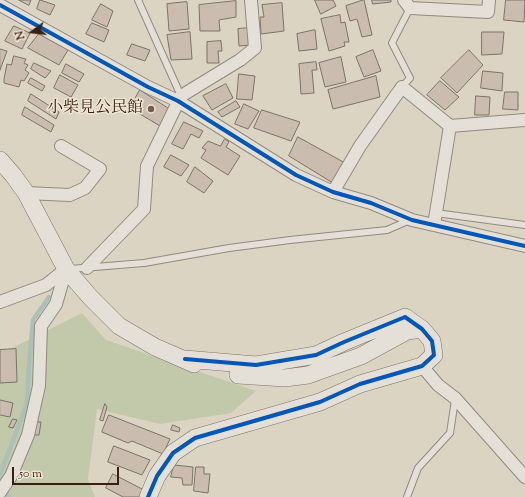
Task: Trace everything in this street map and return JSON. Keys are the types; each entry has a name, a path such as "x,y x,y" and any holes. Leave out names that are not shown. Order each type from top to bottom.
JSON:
{"street":[{"path":"87,268 144,209 147,166 179,99 240,60 254,48 251,0"},
{"path":"407,4 488,12 489,0"},
{"path":"0,5 148,87 179,99 296,175 333,192 371,203 412,220 435,219 525,246"},
{"path":"333,192 360,146 402,87 450,126 525,120"},
{"path":"435,219 450,126"},
{"path":"26,193 70,195 85,188 100,169 61,146"},
{"path":"1,162 26,193 66,269 119,326 155,347 184,359 256,365 316,355 405,317 422,329 432,341 434,355 422,366 360,384 320,402 195,438 173,453 157,476 148,497"},
{"path":"0,302 46,285 66,269"},
{"path":"0,492 11,476 28,435 39,386 41,326 56,304 66,269"},
{"path":"422,366 438,385 456,398 525,477"}],"lane":[{"path":"138,0 179,99"},
{"path":"402,87 410,78 392,43 407,4"},
{"path":"435,219 525,225"},
{"path":"66,269 144,263 230,248 387,230 412,220"},
{"path":"407,497 418,468 450,433 456,398"}],"green space":[{"path":"82,313 106,340 256,391 231,413 160,424 97,409 88,479 95,497 0,497 0,354"}],"building":[{"path":"19,0 31,0 29,5"},
{"path":"40,0 55,5 50,15 37,9"},
{"path":"315,0 333,0 336,6 321,14"},
{"path":"364,0 372,35 362,37 357,19 350,21 346,6"},
{"path":"372,0 391,0 391,2 373,4"},
{"path":"506,0 525,0 524,22 504,20"},
{"path":"236,1 236,17 219,20 220,31 200,31 199,5"},
{"path":"187,2 189,29 169,31 167,4"},
{"path":"282,3 284,31 261,34 260,17 264,17 262,5"},
{"path":"101,4 113,11 107,27 92,20"},
{"path":"340,15 341,23 345,22 349,42 344,42 345,46 329,51 321,19"},
{"path":"92,23 109,30 104,42 86,34"},
{"path":"14,26 30,33 22,49 5,41"},
{"path":"249,28 251,45 239,46 238,29"},
{"path":"315,30 317,49 299,51 297,34"},
{"path":"190,32 192,59 171,60 167,35"},
{"path":"482,32 504,32 502,54 482,55"},
{"path":"39,34 68,50 59,65 28,48"},
{"path":"221,41 222,51 218,51 219,63 207,63 207,42"},
{"path":"132,44 150,50 145,61 127,55"},
{"path":"0,49 7,51 0,70"},
{"path":"373,50 381,71 364,77 356,57"},
{"path":"469,50 483,65 457,93 441,78"},
{"path":"14,56 26,59 24,63 28,65 25,70 29,73 24,81 21,80 19,87 4,83 7,64 11,65"},
{"path":"341,57 346,82 325,87 319,63"},
{"path":"316,62 317,70 312,70 314,93 301,94 299,64"},
{"path":"34,63 51,71 45,78 31,69"},
{"path":"66,64 84,74 79,82 62,73"},
{"path":"483,71 503,73 502,91 481,88"},
{"path":"239,74 255,76 252,100 237,99"},
{"path":"60,75 78,85 71,97 54,88"},
{"path":"376,76 380,97 333,109 328,90"},
{"path":"31,78 45,86 42,91 28,83"},
{"path":"440,81 459,97 445,110 427,95"},
{"path":"226,84 233,98 212,110 203,96"},
{"path":"140,90 171,110 160,126 130,108"},
{"path":"505,92 518,92 518,110 503,109"},
{"path":"31,94 59,112 56,119 28,101"},
{"path":"476,96 490,97 489,115 475,115"},
{"path":"236,101 240,107 222,117 218,112"},
{"path":"244,104 259,111 248,129 235,124"},
{"path":"25,107 54,125 51,132 22,115"},
{"path":"262,110 300,122 291,141 254,128"},
{"path":"184,122 203,131 199,138 191,134 183,149 172,144"},
{"path":"298,137 347,164 333,183 289,156"},
{"path":"225,139 229,142 226,147 240,156 228,175 201,158 206,150 202,148 208,141 220,146"},
{"path":"171,155 189,165 181,176 164,167"},
{"path":"195,167 213,181 204,193 187,182"},
{"path":"16,349 17,382 0,383 0,350"},
{"path":"0,400 13,403 10,417 0,415"},
{"path":"105,404 107,407 103,421 100,420"},
{"path":"109,415 170,439 163,454 132,441 128,443 102,432"},
{"path":"13,419 17,420 13,428 9,427"},
{"path":"35,422 41,422 39,435 33,435"},
{"path":"173,425 180,428 179,432 171,430"},
{"path":"114,446 150,460 142,475 108,462"},
{"path":"174,465 193,467 192,485 183,485 182,478 171,477"},
{"path":"196,467 204,467 204,474 210,474 208,493 194,491"},
{"path":"113,474 144,490 139,497 123,497 106,488"}],"waterway":[{"path":"0,474 27,404 33,320 49,297"},
{"path":"0,479 8,497"}],"cycle path":[{"path":"0,5 148,87 178,101 296,175 333,192 371,203 412,220 525,246"},
{"path":"148,497 157,476 173,453 195,438 320,402 360,384 422,366 434,355 432,341 422,329 405,317 316,355 256,365 185,359"}],"place":[{"name":"小柴見公民館","path":"151,109"}]}
